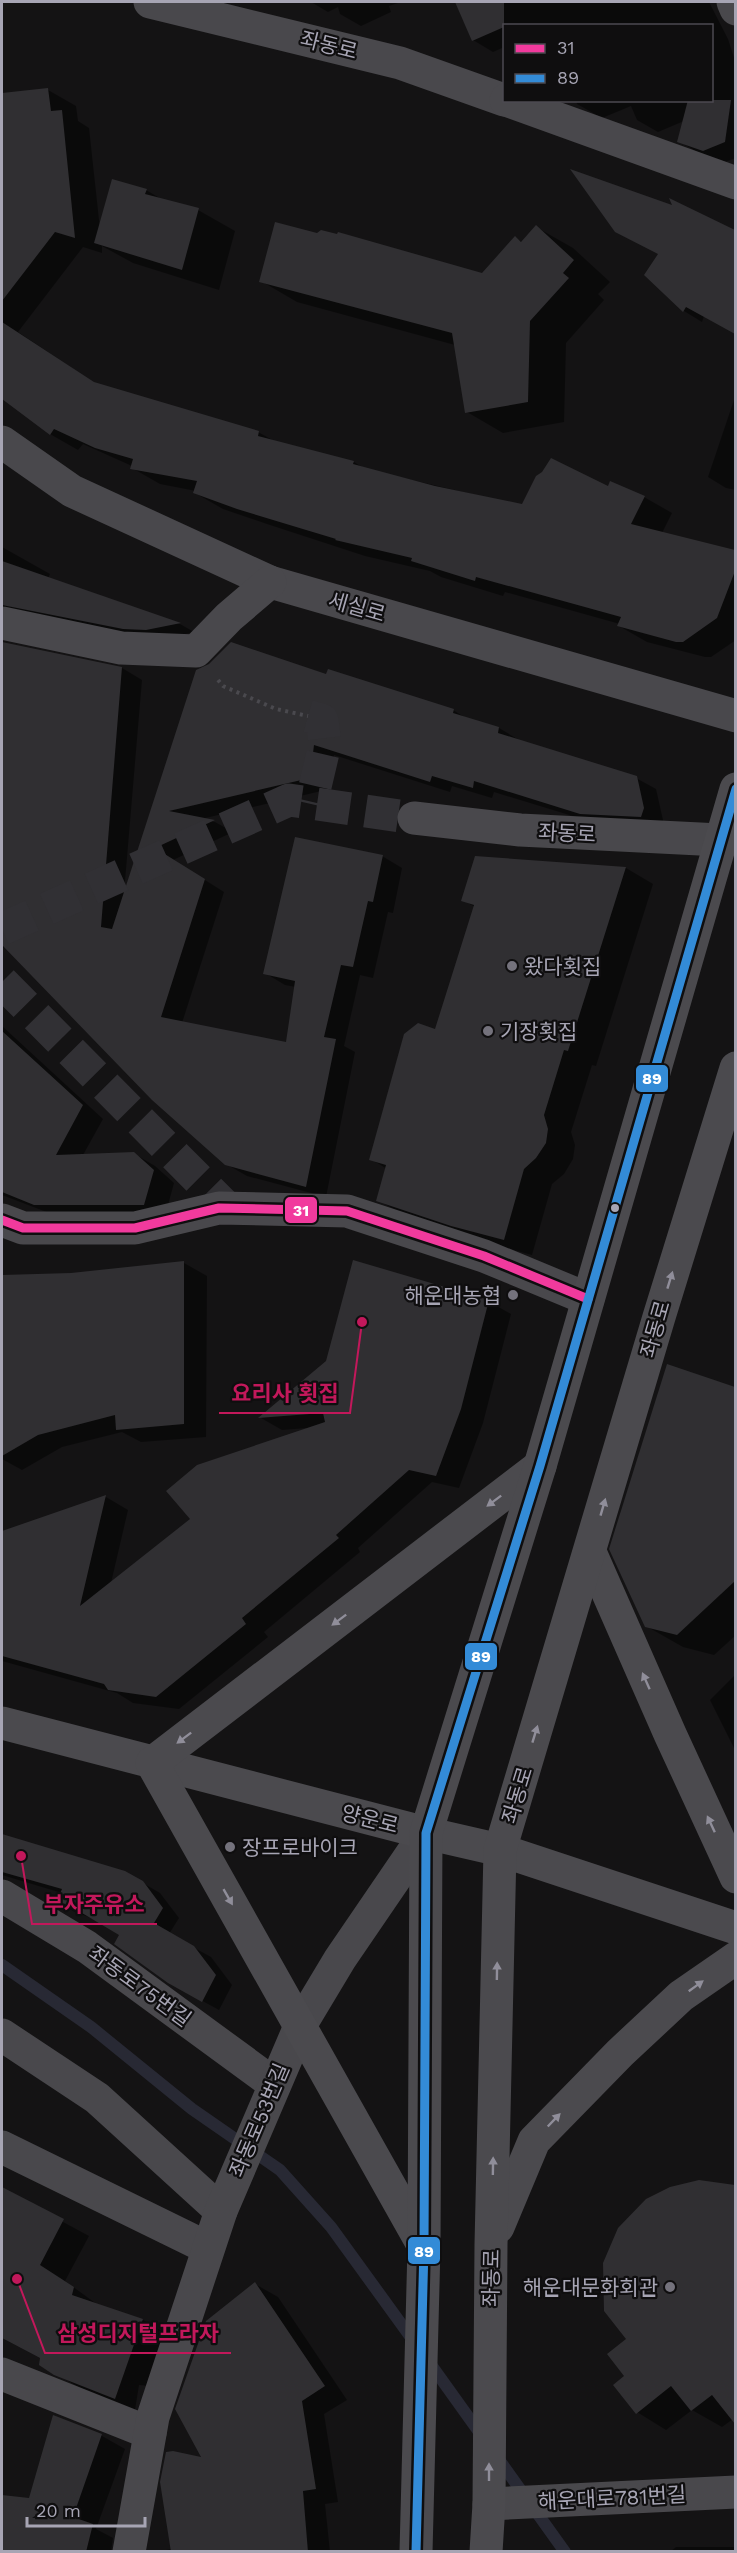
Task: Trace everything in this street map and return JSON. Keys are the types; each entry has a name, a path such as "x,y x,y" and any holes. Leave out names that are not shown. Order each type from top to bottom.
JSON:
{"main road":[{"path":"416,2552 424,2247 426,1833 540,1466 735,789"},
{"name":"좌동로","path":"486,2552 489,2504 491,2246 500,1850 672,1271 735,1068"},
{"path":"424,2247 301,2024 152,1763 540,1466"},
{"path":"590,1552 735,1877"},
{"name":"양운로","path":"2,1723 426,1833 500,1850 735,1928"},
{"path":"491,2246 534,2141 620,2053 681,1996 735,1958"}],"street":[{"name":"좌동로","path":"150,2 400,63 503,99"},
{"path":"733,2 735,9"},
{"name":"좌동로","path":"511,102 735,183"},
{"name":"세실로","path":"2,441 72,491 270,582 735,716"},
{"path":"2,623 121,648 196,651 229,617 270,582"},
{"name":"좌동로","path":"414,818 520,830 720,840"},
{"path":"2,1220 23,1228 135,1228 219,1208 347,1211 484,1256 588,1299"},
{"name":"좌동로53번길","path":"129,2552 153,2417 221,2211 301,2024 340,1959 426,1833"},
{"name":"좌동로75번길","path":"2,1896 87,1947 274,2084"},
{"path":"2,2035 98,2098 221,2211"},
{"path":"2,2147 208,2248"},
{"path":"2,2374 150,2433"},
{"name":"해운대로781번길","path":"489,2504 735,2492"}],"path":[{"path":"196,651 223,686 276,709 308,716"}],"building":[{"path":"455,2 504,2 503,27 472,41"},
{"path":"48,88 51,111 62,110 75,238 55,232 2,301 2,93"},
{"path":"731,100 725,142 703,151 677,142 687,102"},
{"path":"570,169 672,205 669,198 735,230 735,334 686,307 683,312 644,275 658,254 615,232"},
{"path":"112,179 147,189 145,194 199,208 182,270 94,243"},
{"path":"275,222 317,233 321,230 337,234 338,232 482,273 515,236 521,242 536,225 574,260 563,273 569,278 530,321 528,402 465,413 452,333 259,282"},
{"path":"2,322 94,382 259,431 258,436 354,461 353,464 435,486 522,504 536,476 542,472 551,458 608,486 610,481 645,496 631,524 735,550 735,571 717,618 683,642 676,642 617,626 621,617 476,577 475,581 411,561 412,558 335,540 237,509 193,493 197,481 130,469 133,459 95,448 54,429 50,435 2,399"},
{"path":"2,561 181,623 146,630 123,629 2,605"},
{"path":"2,642 122,667 101,927 112,929 196,670 209,664 231,642 326,674 328,669 454,709 453,713 499,727 498,733 637,776 644,808 641,817 580,814 474,781 473,788 432,776 430,782 314,745 310,778 169,811 215,820 155,848 205,879 161,1017 286,1042 295,981 263,974 295,837 383,855 373,902 368,901 353,967 341,965 324,1037 336,1039 306,1187 225,1165 152,1100 2,945"},
{"path":"475,856 626,867 568,1051 564,1050 544,1115 548,1129 546,1143 536,1158 524,1169 504,1240 451,1226 376,1201 386,1165 369,1160 404,1034 418,1023 435,1029 474,905 461,901"},
{"path":"2,1031 83,1105 56,1155 134,1152 154,1170 144,1205 34,1205 2,1192"},
{"path":"353,1260 489,1300 461,1409 436,1476 409,1470 336,1535 339,1538 242,1618 246,1624 156,1697 108,1690 104,1684 2,1656 2,1531 106,1495 80,1606 190,1519 166,1491 197,1465 325,1422 323,1413 258,1418 326,1361"},
{"path":"184,1261 184,1424 116,1430 115,1415 38,1435 2,1456 2,1275 71,1273"},
{"path":"667,1364 735,1387 735,1581 677,1635 645,1627 609,1549"},
{"path":"2,1834 125,1871 143,1881 163,1908 154,1923 194,1946 216,1975 202,2002 168,1983 114,1944 119,1935 82,1913 56,1903 62,1889 2,1872"},
{"name":"해운대문화회관","path":"699,2180 735,2185 735,2424 712,2395 691,2411 671,2386 636,2414 613,2385 624,2376 607,2354 626,2339 604,2311 603,2263 618,2228 646,2199 670,2187"},
{"path":"2,2187 64,2219 40,2265 74,2287 72,2295 143,2319 115,2399 54,2375 39,2365 40,2358 2,2338"},
{"path":"255,2282 325,2386 302,2401 316,2489 303,2491 308,2552 171,2552 160,2482 166,2452 173,2451 201,2457 175,2409 206,2321"},
{"path":"53,2415 102,2434 73,2517 93,2524 86,2552 2,2552 2,2495 29,2498"}],"waterway":[{"path":"2,1965 91,2027 192,2109 280,2170 331,2227 415,2343"},
{"path":"429,2362 482,2436"},
{"path":"497,2457 565,2552"}],"tunnel":[{"path":"308,716 322,720 325,744 311,804"},
{"path":"2,929 289,800 414,818"},
{"path":"2,982 228,1209"}],"transit line":[{"name":"89","path":"416,2552 424,2247 426,1833 540,1466 736,789"},
{"name":"31","path":"2,1220 23,1228 135,1228 219,1208 347,1211 484,1256 588,1299"}],"place":[{"name":"왔다횟집","path":"512,966"},
{"name":"기장횟집","path":"488,1031"},
{"name":"해운대농협","path":"513,1295"},
{"name":"요리사 횟집","path":"362,1322"},
{"name":"장프로바이크","path":"230,1847"},
{"name":"부자주유소","path":"21,1856"},
{"name":"삼성디지털프라자","path":"17,2279"},
{"name":"해운대문화회관","path":"670,2287"}]}
